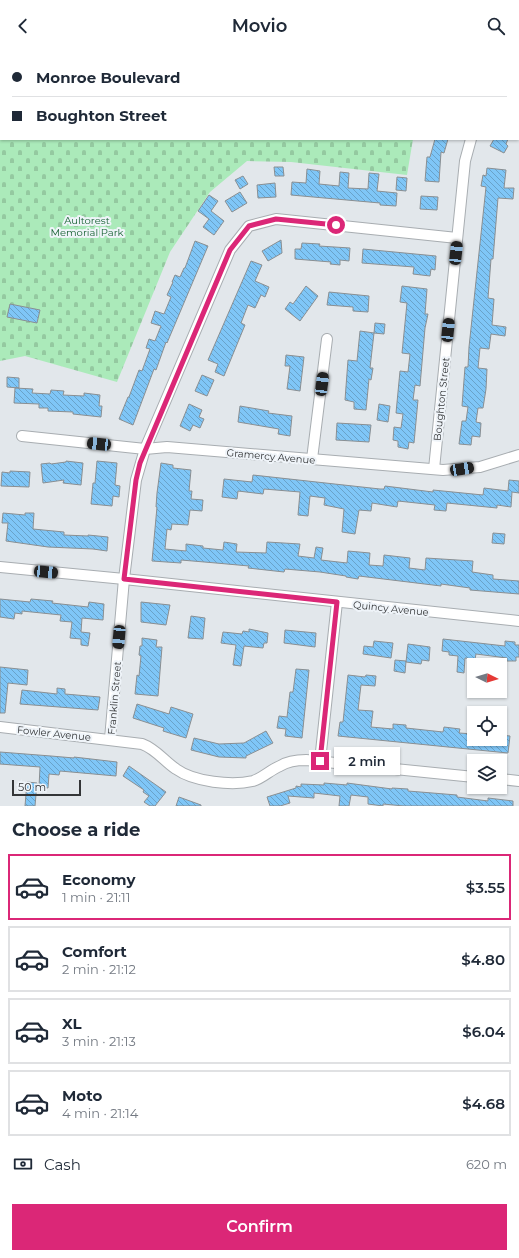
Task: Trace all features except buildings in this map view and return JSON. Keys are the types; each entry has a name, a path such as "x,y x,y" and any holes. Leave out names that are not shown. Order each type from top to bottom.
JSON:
{"street":[{"name":"Boughton Street","path":"434,469 465,161 471,140"},
{"name":"Franklin Street","path":"110,739 124,579 136,480 145,449 230,250 249,226 276,219 457,238"},
{"path":"312,459 327,339"},
{"name":"Gramercy Avenue","path":"22,436 145,449 167,447 434,469 462,469 480,467 519,455"},
{"name":"Quincy Avenue","path":"0,568 124,579 519,621"},
{"path":"320,761 337,602"},
{"name":"Fowler Avenue","path":"0,727 133,742 150,747 177,770 192,778 203,780 232,783 243,782 261,778 279,766 289,762 306,760 467,776"},
{"path":"507,780 519,781"}],"green space":[{"name":"Aultorest Memorial Park","path":"0,140 413,140 407,175 291,162 247,161 210,192 170,252 117,382 25,356 0,361"}],"route":[{"path":"320,761 337,602 124,579 136,480 140,463 230,250 249,226 276,219 336,225"}]}
